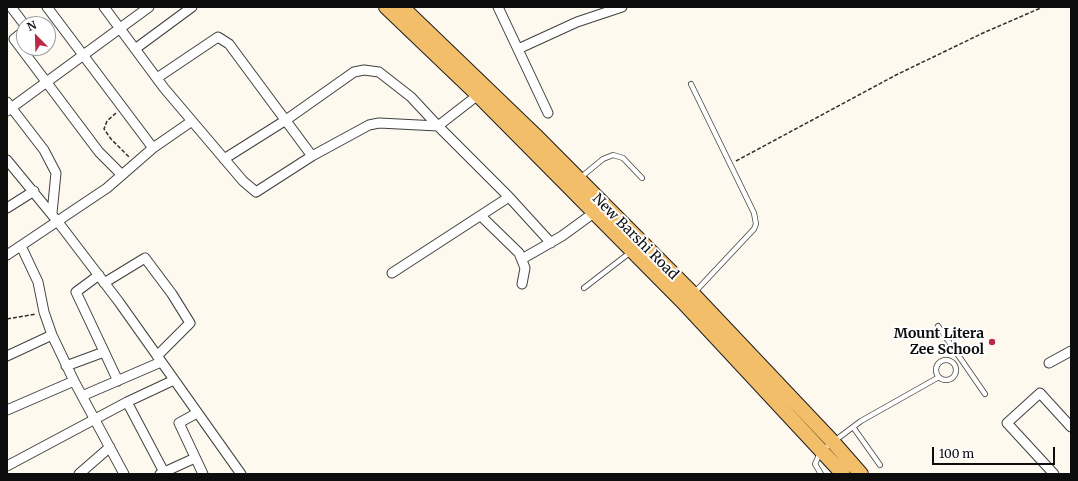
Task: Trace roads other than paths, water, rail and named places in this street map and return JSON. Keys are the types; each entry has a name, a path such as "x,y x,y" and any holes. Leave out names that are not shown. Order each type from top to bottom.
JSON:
{"main road":[{"name":"New Barshi Road","path":"386,7 478,95 683,302 843,474"},
{"name":"New Barshi Road","path":"402,7 535,135 578,180 693,294 833,442 861,474"}],"street":[{"path":"11,7 18,16"},
{"path":"47,7 123,106 153,148"},
{"path":"104,7 157,78 243,181 256,192 312,156 369,126 379,123 438,126 478,95"},
{"path":"52,213 56,173 44,150 8,107 47,82 149,7"},
{"path":"135,49 192,7"},
{"path":"518,49 578,22 622,7"},
{"path":"502,8 518,49 548,113"},
{"path":"157,78 218,37 230,44 312,156"},
{"path":"27,56 99,152 122,175"},
{"path":"224,159 286,120 354,72 364,70 379,72 411,97 509,197 551,243"},
{"path":"7,255 58,222 122,175 153,148 192,120"},
{"path":"8,161 52,213 241,474"},
{"path":"7,208 34,191"},
{"path":"392,273 509,197"},
{"path":"522,259 551,243 594,212"},
{"path":"481,216 519,253 525,268 522,284"},
{"path":"21,246 38,282 44,312 52,335 66,366 124,474"},
{"path":"82,396 118,380 159,359 190,322 172,294 145,258 76,292 118,380"},
{"path":"7,356 52,335"},
{"path":"66,366 104,352"},
{"path":"1049,363 1071,352"},
{"path":"7,466 127,402 174,380"},
{"path":"7,410 74,381"},
{"path":"1054,474 1007,423 1040,393 1071,427"},
{"path":"127,402 163,473 195,458"},
{"path":"197,413 179,424 203,474"},
{"path":"79,474 110,447"}],"lane":[{"path":"690,84 731,164 754,213 756,224 754,229 693,294"},
{"path":"578,180 603,159 613,155 623,158 642,178"},
{"path":"584,288 632,251"},
{"path":"938,326 985,394"},
{"path":"950,360 955,365 956,372 952,378 946,380 939,377 936,367 940,362 950,360"},
{"path":"955,365 962,362"},
{"path":"821,474 815,464 821,451 854,427 939,377"},
{"path":"854,427 880,465"}],"place":[{"name":"Mount Litera Zee School","path":"992,342"}]}
